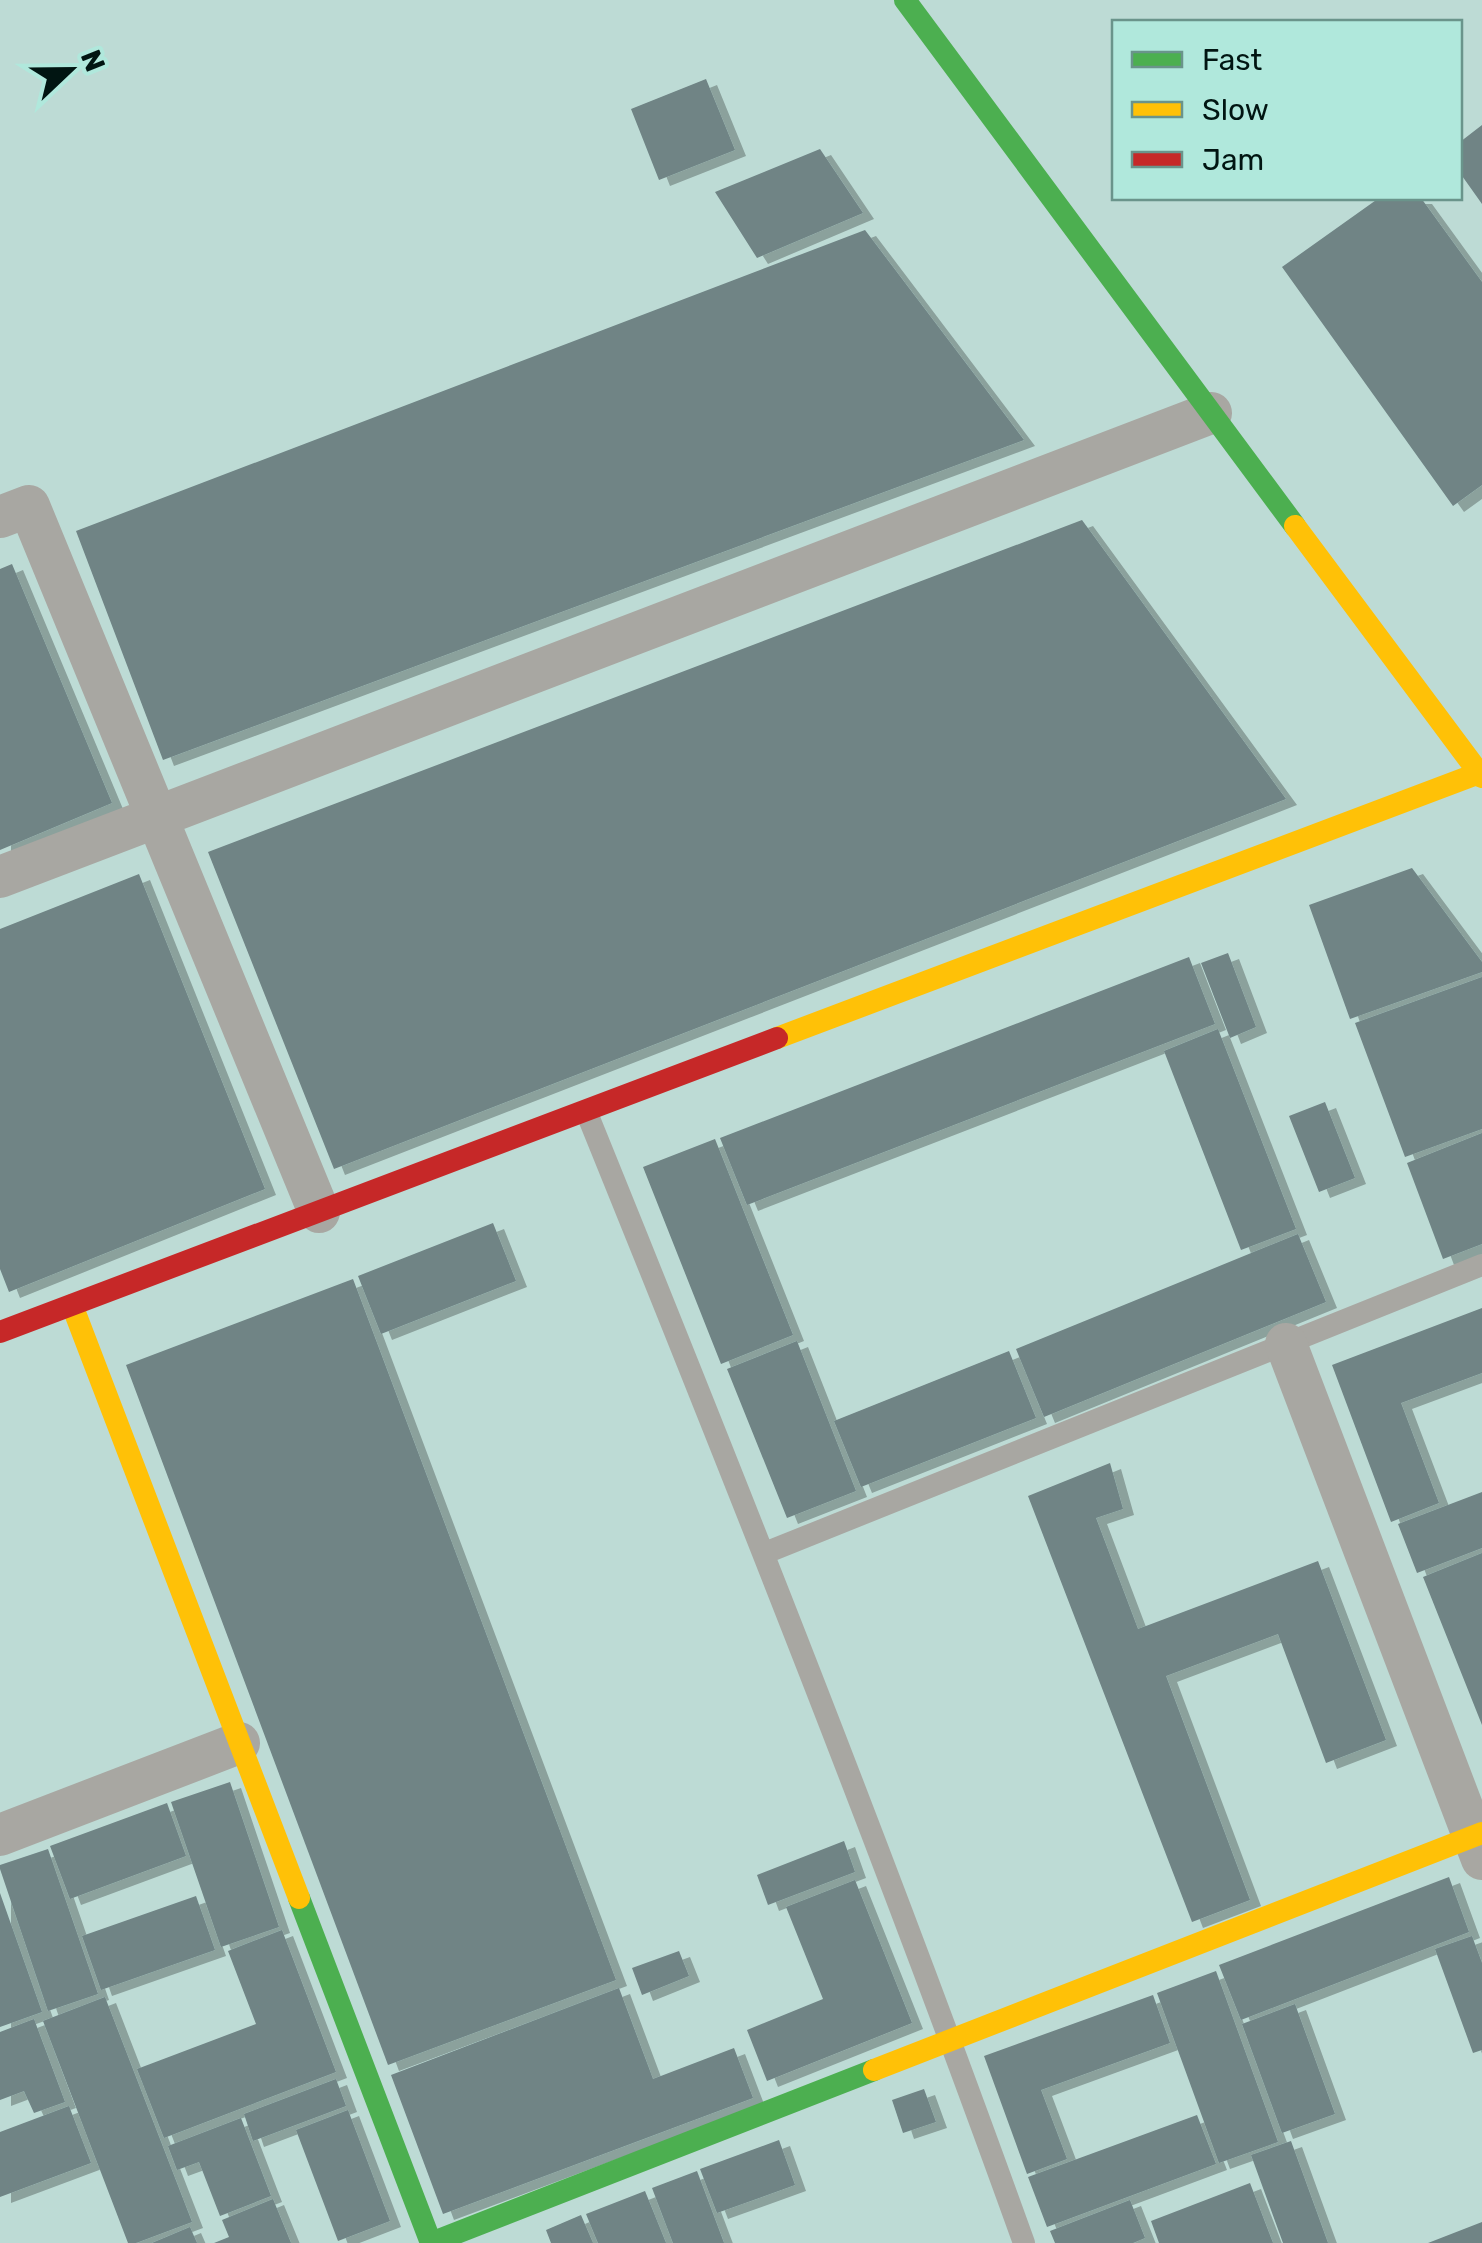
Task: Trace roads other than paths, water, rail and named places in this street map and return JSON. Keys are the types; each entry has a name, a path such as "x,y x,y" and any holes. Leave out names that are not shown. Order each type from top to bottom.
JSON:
{"street":[{"path":"0,1332 1481,775 905,0"},
{"path":"0,877 1210,413"},
{"path":"0,518 29,506 319,1212"},
{"path":"72,1305 431,2243 952,2040 1479,1843 1286,1344"},
{"path":"0,1835 240,1743"}],"lane":[{"path":"586,1111 764,1553 952,2040 1024,2243"},
{"path":"764,1553 1482,1265"}]}
